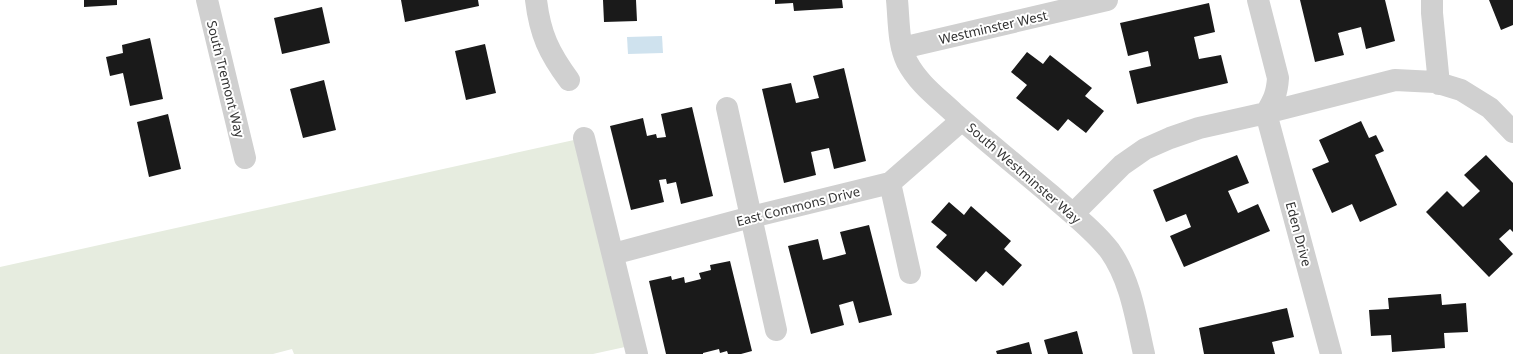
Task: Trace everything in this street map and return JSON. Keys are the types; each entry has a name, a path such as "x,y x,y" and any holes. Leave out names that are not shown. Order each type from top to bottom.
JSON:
{"street":[{"name":"South Tremont Way","path":"207,0 245,158"},
{"path":"536,0 537,13 545,40 554,60 569,80"},
{"name":"South Westminster Way","path":"897,0 902,48 906,61 922,84 1073,214 1099,238 1110,252 1119,266 1128,287 1144,354"},
{"name":"Westminster West","path":"902,48 1107,0"},
{"path":"1258,0 1278,78 1277,91 1273,103 1266,113"},
{"path":"1432,0 1439,84"},
{"path":"1073,214 1122,165 1145,149 1170,138 1199,128 1266,113 1395,80 1435,82 1462,90 1490,108 1513,132"},
{"path":"727,108 776,330"},
{"name":"Eden Drive","path":"1266,113 1331,354"},
{"name":"East Commons Drive","path":"613,254 751,217 890,183 962,120"},
{"path":"584,138 637,354"},
{"path":"890,183 910,273"}],"shaded area":[{"path":"574,140 625,347 593,354 294,354 292,349 273,354 0,354 0,267"}],"water":[{"path":"662,36 663,53 628,54 627,37"}],"building":[{"path":"84,0 117,0 117,5 84,7"},
{"path":"401,0 478,0 479,6 405,22"},
{"path":"603,0 636,0 637,21 604,22"},
{"path":"775,0 842,0 843,8 794,11 793,3 775,4"},
{"path":"1300,0 1385,0 1395,41 1366,49 1361,27 1338,33 1344,55 1315,62"},
{"path":"1489,0 1513,0 1513,25 1501,30"},
{"path":"1209,3 1215,32 1194,37 1199,59 1221,55 1228,83 1137,104 1129,71 1151,66 1148,51 1128,56 1120,23"},
{"path":"322,7 330,43 282,54 274,18"},
{"path":"150,38 163,99 130,106 123,73 110,76 106,57 123,53 122,45"},
{"path":"485,44 496,93 466,100 455,51"},
{"path":"1027,52 1043,64 1050,55 1092,88 1085,96 1104,111 1086,133 1068,119 1058,131 1016,98 1027,85 1011,72"},
{"path":"844,68 866,161 834,169 829,148 811,152 816,175 784,183 762,89 791,83 796,103 819,98 813,76"},
{"path":"324,80 336,130 303,138 290,89"},
{"path":"692,107 713,196 681,204 676,182 667,184 666,179 659,180 664,202 631,210 610,126 643,118 647,136 656,134 657,138 666,137 661,114"},
{"path":"168,114 181,169 149,177 137,122"},
{"path":"1361,121 1369,138 1376,135 1384,151 1375,155 1397,205 1360,222 1352,204 1332,213 1312,169 1329,162 1319,140"},
{"path":"1237,155 1249,183 1228,191 1238,213 1258,204 1270,231 1184,267 1170,236 1191,227 1186,214 1166,222 1153,190"},
{"path":"1486,155 1513,183 1513,232 1510,229 1499,239 1513,254 1489,277 1426,212 1447,191 1463,207 1480,191 1464,175"},
{"path":"949,202 964,215 971,206 1011,241 1004,249 1022,265 1003,286 986,271 976,282 936,247 947,235 931,222"},
{"path":"869,225 892,315 859,323 853,301 839,305 844,325 811,334 788,246 818,239 823,260 846,254 840,232"},
{"path":"730,261 752,351 741,354 728,354 727,351 720,353 719,349 703,354 666,354 649,281 671,276 672,280 684,277 685,283 701,279 699,273 711,270 710,265"},
{"path":"1441,294 1442,305 1466,303 1468,332 1444,333 1445,348 1392,352 1391,335 1371,336 1369,310 1389,309 1388,298"},
{"path":"1287,308 1294,337 1272,342 1275,354 1204,354 1199,328"},
{"path":"1077,331 1083,354 1048,354 1044,340"},
{"path":"1029,342 1032,354 997,354 996,351"}]}
